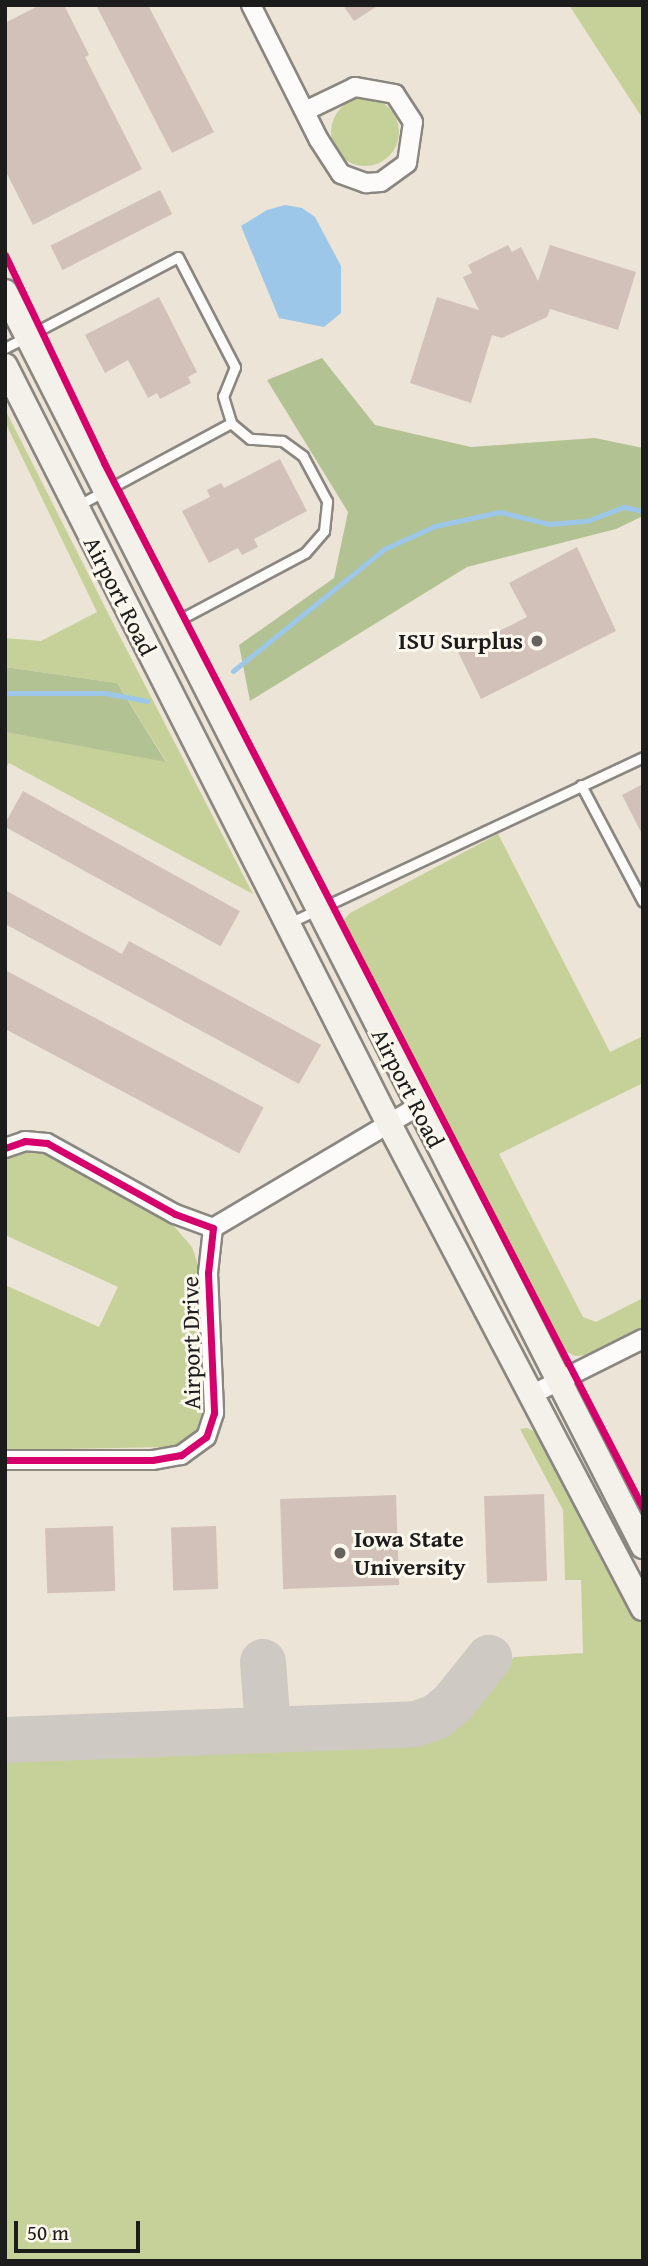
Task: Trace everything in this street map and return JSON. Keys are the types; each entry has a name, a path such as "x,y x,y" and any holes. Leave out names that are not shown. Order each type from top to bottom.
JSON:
{"main road":[{"name":"Airport Road","path":"5,292 16,343 104,492 643,1546"},
{"name":"Airport Road","path":"5,366 388,1122 529,1396 643,1608"}],"street":[{"path":"251,5 304,111 341,174 366,183 382,182 407,163 413,122 395,94 355,87 304,111"},
{"path":"5,1149 25,1141 47,1143 175,1214 212,1228 417,1107"},
{"name":"Airport Drive","path":"5,1460 152,1460 181,1455 206,1437 214,1413 208,1273 212,1228"},
{"path":"529,1396 643,1339"}],"lane":[{"path":"16,343 178,257 235,367 223,396 231,423 250,439 282,441 303,456 327,501 324,531 305,554 171,624"},
{"path":"75,507 231,423"},
{"path":"288,924 643,757"},
{"path":"581,785 643,902"}],"green space":[{"path":"569,5 643,5 643,119"},
{"path":"358,98 372,98 384,103 394,113 399,132 394,151 384,161 372,166 358,166 346,161 336,151 331,139 331,125 336,113 346,103"},
{"path":"322,358 375,425 471,447 595,438 643,448 643,516 616,529 467,567 250,701 239,645 334,578 348,512 267,380"},
{"path":"5,409 253,894 9,763 5,769 5,732 166,761 117,683 5,667 5,638 41,641 97,612 5,422"},
{"path":"5,667 117,683 166,762 5,732"},
{"path":"498,834 610,1052 643,1036 643,1083 499,1154 583,1317 596,1322 643,1298 643,1328 590,1355 575,1356 554,1345 340,924 350,913"},
{"path":"43,1150 166,1217 192,1247 198,1265 203,1408 197,1429 187,1440 171,1447 5,1450 5,1285 99,1327 118,1287 5,1235 5,1157"},
{"path":"527,1428 538,1433 643,1627 643,2261 5,2261 5,1750 416,1736 456,1720 514,1657 583,1653 581,1580 565,1580 563,1510 520,1429"}],"water":[{"path":"285,205 302,208 315,217 341,266 341,313 324,327 279,318 241,226 267,210"}],"building":[{"path":"40,5 64,5 89,55 85,57 142,169 33,225 5,170 5,23"},
{"path":"96,5 148,5 214,132 172,153"},
{"path":"343,5 379,5 354,21"},
{"path":"160,190 172,214 63,270 50,246"},
{"path":"508,245 512,252 521,247 538,281 550,245 636,272 618,330 550,309 547,317 502,338 492,335 471,403 410,383 437,297 479,310 463,277 472,273 468,265"},
{"path":"159,297 197,372 188,377 191,383 160,399 157,393 148,398 128,360 105,373 85,335"},
{"path":"280,459 307,511 254,539 258,547 242,555 238,548 209,563 182,511 210,497 207,490 221,483 224,488"},
{"name":"ISU Surplus","path":"577,547 616,631 481,699 458,652 527,617 509,583"},
{"path":"643,784 643,836 622,795"},
{"path":"23,791 240,911 221,946 5,827"},
{"path":"5,890 122,954 129,941 321,1045 299,1084 5,924"},
{"path":"5,970 264,1108 239,1153 5,1029"},
{"path":"544,1494 547,1581 487,1583 484,1496"},
{"name":"Iowa State University","path":"396,1495 399,1585 283,1589 280,1499"},
{"path":"113,1526 115,1591 47,1593 45,1528"},
{"path":"216,1526 218,1589 173,1591 171,1528"}],"waterway":[{"path":"233,671 384,549 435,526 500,512 549,524 587,521 624,507 643,511"},
{"path":"5,693 105,693 147,701"}],"taxiway":[{"path":"5,1740 415,1724 436,1717 453,1703 489,1658"},
{"path":"263,1662 268,1729"}],"cycle path":[{"path":"5,255 104,463 643,1508"},
{"path":"5,1148 25,1141 47,1143 175,1214 213,1228 208,1273 214,1413 206,1437 181,1455 152,1460 5,1460"}],"place":[{"name":"ISU Surplus","path":"537,641"},
{"name":"Iowa State University","path":"340,1553"}]}
